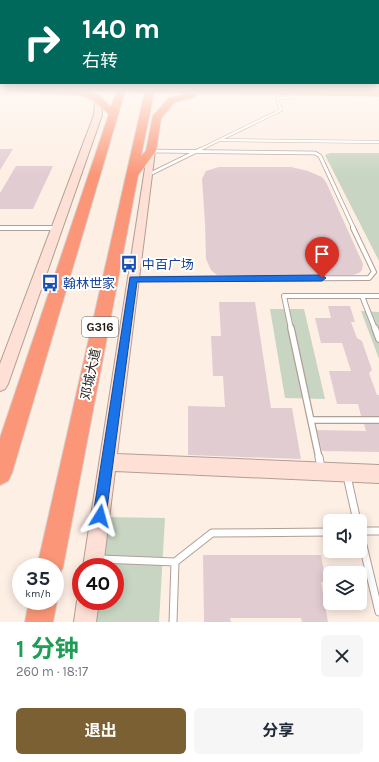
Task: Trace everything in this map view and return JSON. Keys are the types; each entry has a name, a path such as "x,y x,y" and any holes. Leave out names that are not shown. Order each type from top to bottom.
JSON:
{"highway":[{"path":"0,474 113,117"},
{"name":"邓城大道","path":"52,558 140,175 147,117"},
{"path":"152,151 157,117"},
{"path":"39,622 41,610"}],"street":[{"path":"0,384 97,117"},
{"path":"94,558 133,279 140,175 152,151"},
{"path":"0,228 57,228"},
{"path":"108,462 379,474"},
{"path":"85,622 87,610"}],"lane":[{"path":"140,175 192,153 266,117"},
{"path":"219,140 379,142"},
{"path":"133,279 369,278 374,272 320,156 315,153 192,153 152,151"},
{"path":"322,471 284,296 379,296"},
{"path":"362,296 379,339"},
{"path":"311,420 379,420"},
{"path":"346,472 355,514"},
{"path":"367,532 379,531"},
{"path":"124,563 175,562 212,533 323,532"},
{"path":"366,558 379,612"},
{"path":"173,622 175,562"}],"green space":[{"path":"330,153 379,153 379,261 325,155"},
{"path":"270,309 304,309 325,399 285,398"},
{"path":"361,311 379,312 379,359"},
{"path":"100,517 165,518 159,622 85,622 87,610 124,610 124,558 94,558"}],"building":[{"path":"0,149 13,149 0,170"},
{"path":"16,166 53,166 33,209 0,209 0,193"},
{"path":"219,167 291,167 308,171 322,177 326,182 363,264 362,270 353,275 217,275 211,270 206,259 202,179 206,171"},
{"path":"219,302 255,302 271,408 292,408 301,459 188,455 188,406 225,407 223,376 213,376 211,336 221,336"},
{"path":"328,306 350,306 355,322 351,322 357,338 362,341 372,370 369,373 377,395 379,395 379,416 361,416 358,404 337,404 329,371 351,371 342,343 321,343 315,318 331,318"},
{"path":"364,424 379,424 379,452 322,451 317,430 366,431"},
{"path":"203,555 321,555 323,566 323,582 321,582 323,610 326,610 328,622 302,622 301,618 230,618 231,622 204,622"}],"place":[{"name":"中百广场","path":"129,264"},
{"name":"翰林世家","path":"50,283"}],"route":[{"path":"100,516 133,279 322,278"}]}
